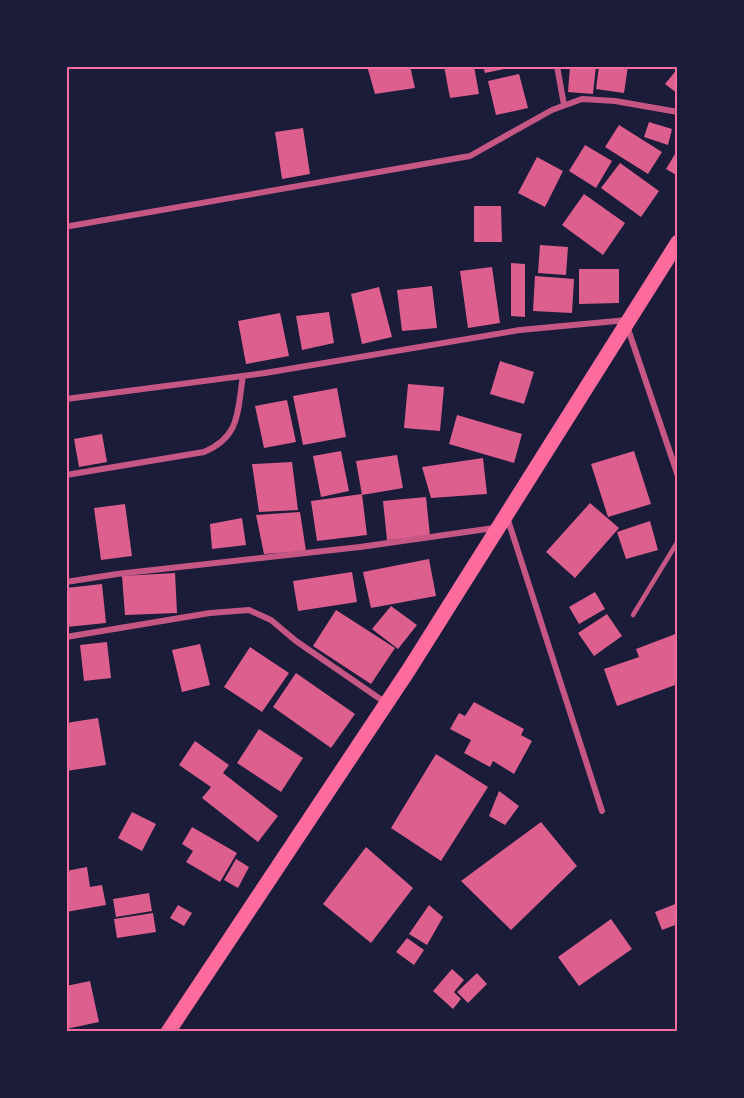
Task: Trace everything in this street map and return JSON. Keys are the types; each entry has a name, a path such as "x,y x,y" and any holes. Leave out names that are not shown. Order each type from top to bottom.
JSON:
{"main road":[{"path":"168,1032 386,703 678,242"}],"street":[{"path":"557,66 564,105"},
{"path":"70,226 470,156 564,105 582,99 615,101 678,112"},
{"path":"66,399 243,376 520,330 628,322 678,476"},
{"path":"66,475 204,452 221,445 234,428 243,376"},
{"path":"66,582 117,574 360,547 502,521 602,811"},
{"path":"66,637 210,613 249,610 271,620 296,641 386,703"}],"lane":[{"path":"633,615 678,541"}],"building":[{"path":"367,66 410,66 415,88 375,94"},
{"path":"444,66 474,66 479,94 450,98"},
{"path":"483,66 514,66 514,67 485,73"},
{"path":"570,66 596,66 593,94 568,92"},
{"path":"599,66 628,66 624,93 596,89"},
{"path":"678,68 678,94 665,84"},
{"path":"519,74 528,108 496,115 488,81"},
{"path":"649,122 672,129 668,145 644,137"},
{"path":"619,125 662,152 648,174 605,147"},
{"path":"303,128 310,174 282,179 275,132"},
{"path":"585,145 612,161 596,188 569,171"},
{"path":"678,149 678,176 666,169"},
{"path":"537,157 563,171 545,207 518,193"},
{"path":"620,163 659,191 641,217 601,188"},
{"path":"584,194 625,223 603,255 562,225"},
{"path":"474,206 501,206 502,242 474,242"},
{"path":"540,245 568,247 566,275 538,273"},
{"path":"511,263 525,264 525,317 511,316"},
{"path":"492,267 500,323 468,328 460,271"},
{"path":"579,269 619,269 619,303 579,304"},
{"path":"535,276 574,279 572,313 533,311"},
{"path":"432,286 437,328 402,331 397,290"},
{"path":"379,287 392,337 362,344 351,294"},
{"path":"329,312 334,343 302,350 296,316"},
{"path":"280,313 289,356 246,364 238,321"},
{"path":"500,361 534,372 524,404 490,394"},
{"path":"408,384 444,387 440,431 404,428"},
{"path":"337,388 346,437 303,445 293,396"},
{"path":"287,400 296,442 264,448 255,406"},
{"path":"457,415 522,434 514,463 449,444"},
{"path":"102,434 107,462 79,467 74,439"},
{"path":"341,451 349,491 321,497 313,456"},
{"path":"634,451 651,504 608,517 591,464"},
{"path":"397,455 403,488 362,495 356,461"},
{"path":"483,458 487,494 431,498 422,467"},
{"path":"292,462 298,510 259,512 252,464"},
{"path":"362,494 367,535 317,541 311,501"},
{"path":"426,497 430,536 387,540 383,501"},
{"path":"590,503 619,528 575,578 546,552"},
{"path":"125,504 132,556 101,560 94,508"},
{"path":"300,512 306,551 264,554 256,515"},
{"path":"242,518 246,545 212,549 210,524"},
{"path":"650,521 658,550 626,559 617,532"},
{"path":"429,559 436,596 371,608 363,572"},
{"path":"352,572 357,602 298,611 293,581"},
{"path":"175,573 177,613 125,615 122,576"},
{"path":"102,584 106,623 66,627 66,588"},
{"path":"595,592 605,609 579,624 569,607"},
{"path":"391,606 417,625 398,649 372,629"},
{"path":"336,610 395,648 371,684 313,646"},
{"path":"607,614 622,636 594,656 578,633"},
{"path":"678,633 678,684 617,706 604,669 639,657 636,649"},
{"path":"107,642 111,678 84,681 80,645"},
{"path":"200,644 210,685 182,692 172,650"},
{"path":"250,647 289,673 262,712 224,687"},
{"path":"296,673 355,714 331,748 273,707"},
{"path":"474,702 524,729 521,735 532,741 514,774 493,761 490,767 464,753 471,740 450,729 459,713 465,716"},
{"path":"98,718 106,765 66,771 66,723"},
{"path":"259,729 303,758 281,792 237,763"},
{"path":"195,741 229,765 223,773 278,816 258,842 202,798 211,787 179,765"},
{"path":"436,754 488,787 441,861 391,828"},
{"path":"499,791 519,806 505,825 489,816"},
{"path":"132,812 156,824 142,851 118,838"},
{"path":"541,822 577,866 511,930 461,881"},
{"path":"192,827 237,853 220,882 186,862 193,851 182,844"},
{"path":"366,847 413,888 371,943 323,904"},
{"path":"236,859 249,867 238,888 224,880"},
{"path":"87,867 90,887 102,885 106,905 66,912 66,871"},
{"path":"149,893 152,911 116,917 113,899"},
{"path":"678,903 678,924 662,930 655,912"},
{"path":"178,905 192,913 184,926 170,918"},
{"path":"429,905 443,917 427,945 409,934"},
{"path":"153,913 156,932 117,938 114,919"},
{"path":"611,919 632,949 579,986 558,957"},
{"path":"407,938 424,950 414,965 396,952"},
{"path":"452,969 464,980 454,992 461,999 453,1009 433,991"},
{"path":"477,973 487,984 468,1003 457,992"},
{"path":"90,981 99,1022 66,1029 66,986"}]}
